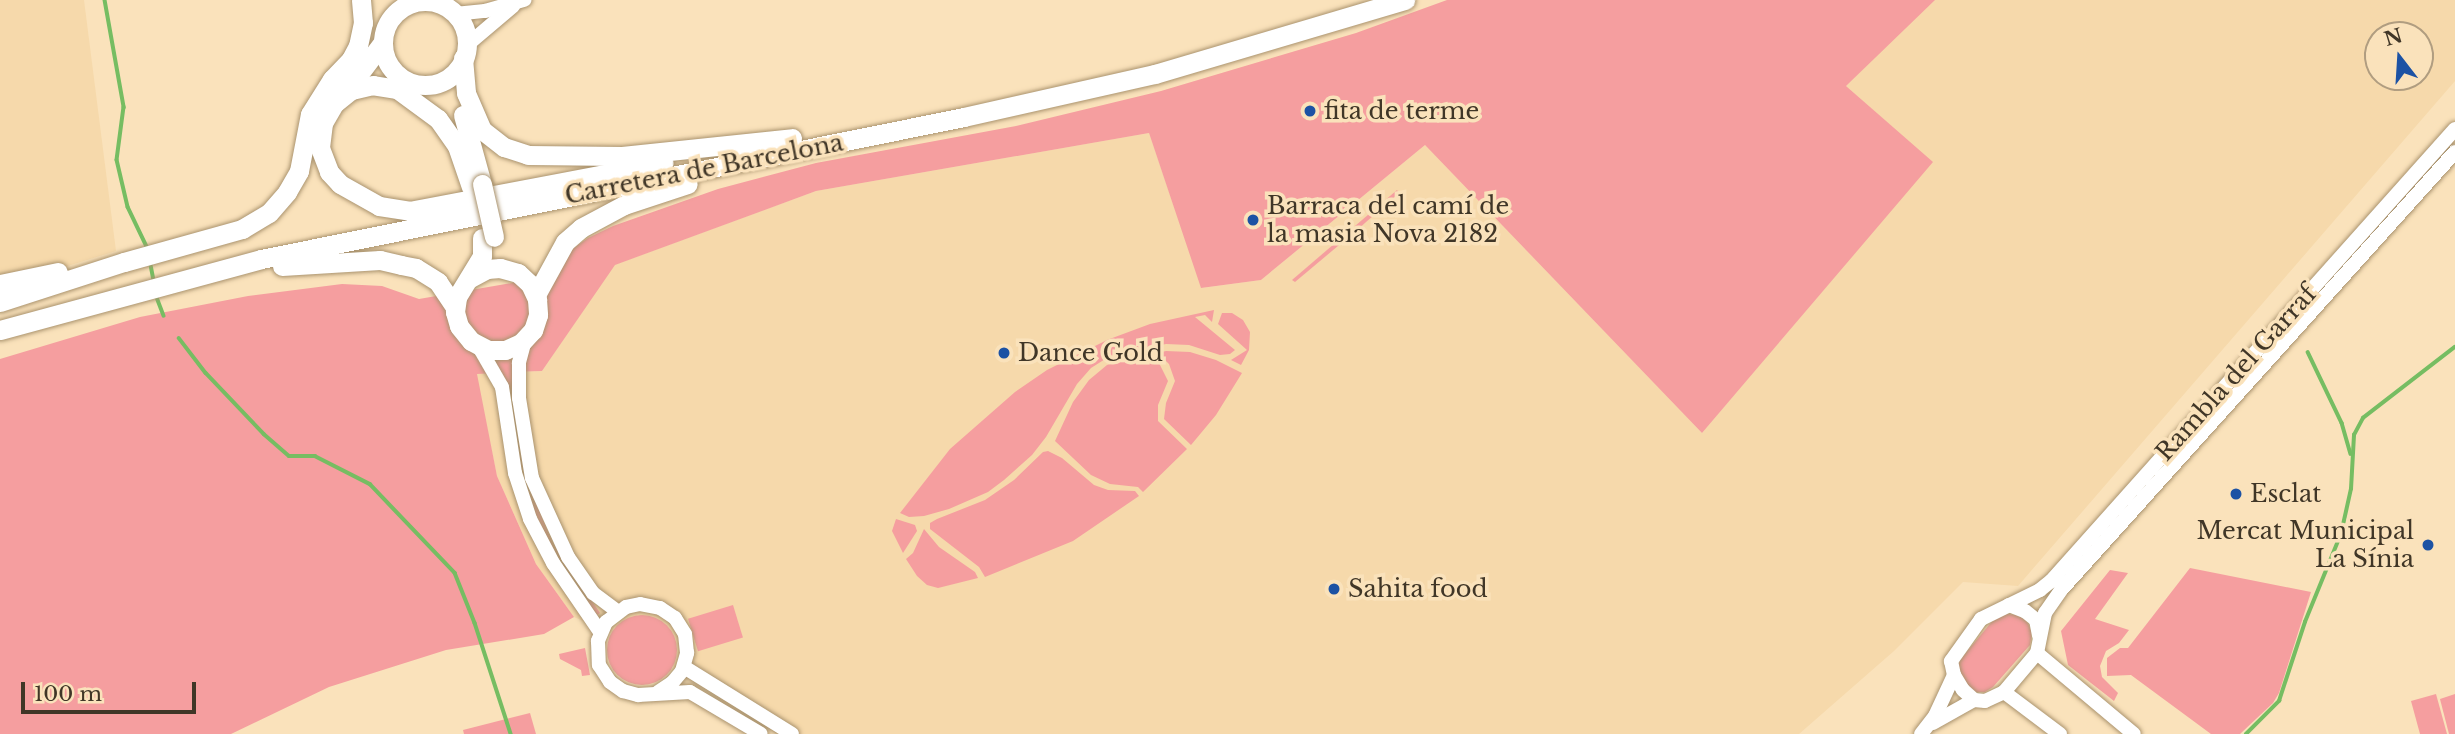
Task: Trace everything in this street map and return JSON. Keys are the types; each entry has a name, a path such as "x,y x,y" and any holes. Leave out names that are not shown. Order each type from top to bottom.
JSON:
{"highway":[{"path":"0,302 133,259 242,229 269,213 287,192 299,171 306,124 332,79 351,60 358,46 363,23 361,0"},
{"path":"383,0 390,20"},
{"name":"Carretera de Barcelona","path":"0,330 89,303 146,292 461,217 1015,107 1155,74 1405,0"},
{"path":"324,93 359,74 383,42 390,20 407,5 428,1 443,5 455,14 463,27 459,103 473,144 473,181"},
{"path":"181,283 272,267 380,260 416,268 438,282 455,306 461,330 479,347 501,350 525,340 537,319 536,295 527,281 514,271 488,238 463,144 452,119 437,99 391,68 383,42"},
{"path":"462,58 466,93 482,130 504,147 528,155 622,156 747,145"},
{"path":"416,83 434,83 462,58"},
{"path":"473,181 457,146 438,119 397,89 373,85 351,90 334,104 323,122 320,148 329,172 340,184 379,206 409,211 747,145 980,104 1147,69 1155,74"},
{"path":"536,295 565,242 600,216 662,191 762,165 773,156"},
{"path":"455,306 461,288 482,256 488,238"},
{"path":"0,284 117,259 133,259"},
{"path":"470,278 491,268 514,271"}],"street":[{"path":"455,14 520,2"},
{"path":"462,58 520,2"},
{"name":"Rambla del Garraf","path":"2009,605 2040,590 2051,580 2455,129"},
{"name":"Rambla del Garraf","path":"2038,647 2045,614 2061,590 2455,152"},
{"path":"525,340 512,400 512,462 530,519 553,563 600,632"},
{"path":"479,347 512,400 545,512 568,557 593,593 618,611"},
{"path":"658,692 675,681 684,667 686,639 672,615 660,608 645,604 618,611 600,632 597,656 601,670 610,682 633,694 690,692 761,734"},
{"path":"1923,731 1973,700 1985,701 2004,692 2038,647 2036,620 2025,611 2009,605 1981,619 1951,661 1954,675 1973,700"},
{"path":"2038,647 2134,734"},
{"path":"684,667 792,734"},
{"path":"1923,731 1954,675"},
{"path":"2004,692 2060,734"}],"shaded area":[{"path":"0,0 84,0 116,251 0,287"},
{"path":"1447,0 1935,0 1846,86 1933,162 1702,433 1425,145 1261,280 1201,288 1149,133 816,191 615,265 542,371 512,372 516,431 528,484 553,544 600,613 597,615 558,560 527,496 498,373 477,374 497,476 536,564 574,617 544,634 446,650 329,687 231,734 0,734 0,359 140,317 248,296 342,284 382,286 419,299 558,275 571,250 588,238 613,226 718,189 816,163 1016,126 1161,91 1356,33"},
{"path":"1933,0 2455,0 2455,81 2018,586 1963,582 1894,651 1799,734 777,734 646,648 574,617 536,564 497,476 476,374 542,371 614,265 816,191 1149,133 1202,288 1261,280 1425,145 1702,433 1932,162 1846,86"},
{"path":"1397,190 1399,193 1357,230 1295,282 1292,280"},
{"path":"1214,310 1212,322 1205,315 1195,317 1235,350 1230,354 1220,355 1189,345 1166,344 1110,356 1091,368 1077,384 1046,437 1032,455 988,492 949,509 924,516 909,517 900,513 950,449 1015,392 1047,370 1107,340 1150,324"},
{"path":"1222,313 1232,313 1243,320 1250,332 1249,350 1241,365 1231,360 1247,350 1218,324"},
{"path":"1190,352 1216,360 1242,373 1216,415 1191,445 1164,419 1166,403 1175,381 1169,364 1158,353"},
{"path":"1144,354 1159,363 1168,381 1158,405 1158,421 1187,449 1143,492 1138,487 1110,484 1091,475 1055,441 1073,402 1089,380 1107,365"},
{"path":"1048,451 1062,458 1094,485 1108,490 1135,491 1139,496 1073,541 985,577 979,567 930,529 930,523 937,519 985,500 1014,480 1043,452"},
{"path":"896,519 915,525 917,531 903,553 892,531"},
{"path":"924,529 939,547 975,572 978,578 938,588 927,585 917,576 906,559 913,553"},
{"path":"2190,568 2311,592 2279,693 2273,703 2240,734 2211,734 2131,675 2107,676 2107,658 2120,648 2128,648"},
{"path":"2110,570 2128,573 2095,619 2129,630 2119,643 2106,651 2100,666 2102,677 2118,693 2114,701 2068,665 2061,631"},
{"path":"733,605 743,638 698,651 688,619"},
{"path":"2006,614 2018,615 2027,622 2032,632 2030,645 1993,687 1985,692 1976,692 1966,687 1957,671 1960,660 1994,619"},
{"path":"642,615 667,625 677,650 667,675 642,685 617,675 607,650 617,625"},
{"path":"585,648 590,675 582,676 581,670 560,659 559,654"},
{"path":"2436,694 2447,734 2420,734 2411,701"},
{"path":"2455,694 2455,734 2449,734 2440,699"},
{"path":"530,713 536,734 464,734 463,730"}],"waterway":[{"path":"105,0 124,107 117,160 128,207 148,249"},
{"path":"150,260 154,280"},
{"path":"156,295 164,316"},
{"path":"179,338 206,373 264,434 289,456 315,456 370,484 455,573 475,623 511,734"},
{"path":"2246,734 2279,701 2305,622 2341,534 2351,489 2354,435 2363,418 2455,347"},
{"path":"2308,352 2342,423 2351,454"}],"place":[{"name":"fita de terme","path":"1310,111"},
{"name":"Barraca del camí de la masia Nova 2182","path":"1253,220"},
{"name":"Dance Gold","path":"1004,353"},
{"name":"Esclat","path":"2236,494"},
{"name":"Mercat Municipal La Sínia","path":"2428,545"},
{"name":"Sahita food","path":"1334,589"}]}
